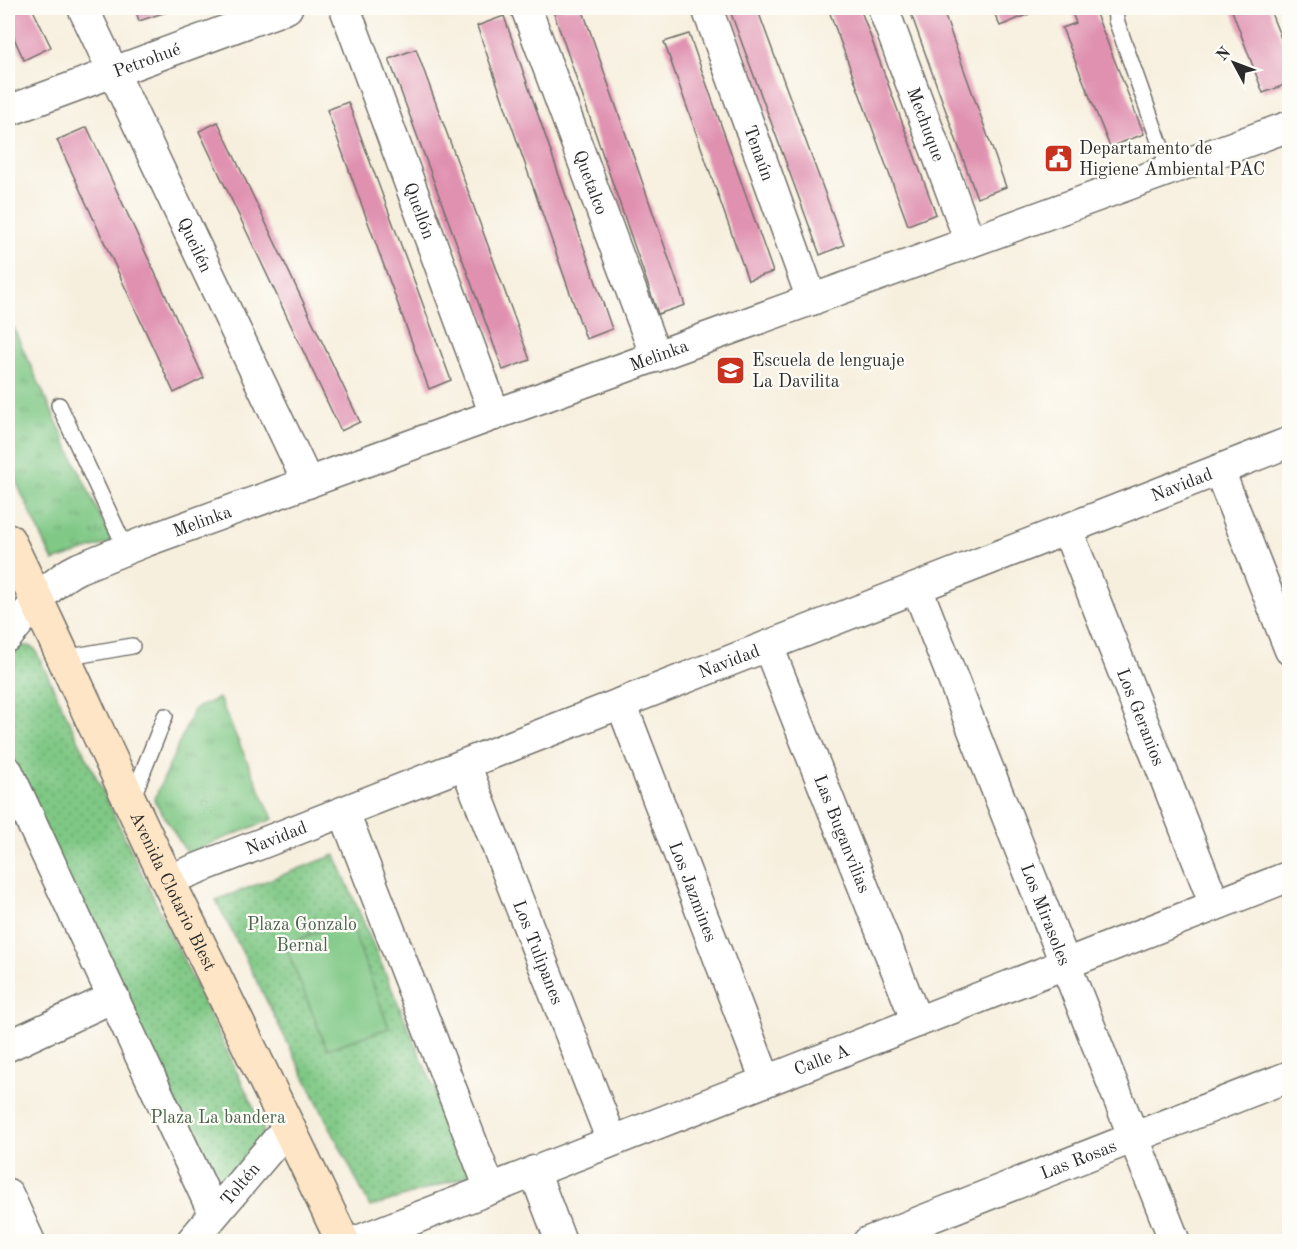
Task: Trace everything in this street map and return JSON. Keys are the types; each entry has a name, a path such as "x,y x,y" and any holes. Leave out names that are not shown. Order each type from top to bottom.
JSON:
{"main road":[{"name":"Avenida Clotario Blest","path":"8,540 168,880 289,1126 343,1242"}],"street":[{"name":"Queilén","path":"83,8 308,483"},
{"name":"Petrohué","path":"8,111 287,8"},
{"name":"Quellón","path":"345,8 495,415"},
{"name":"Quetalco","path":"526,8 656,357"},
{"name":"Tenaún","path":"707,8 812,300"},
{"name":"Mechuque","path":"883,8 970,242"},
{"name":"Melinka","path":"8,636 37,601 69,572 126,549 1290,126"},
{"name":"Navidad","path":"168,880 1290,442"},
{"path":"1219,470 1290,650"},
{"name":"Los Geranios","path":"1067,529 1215,905"},
{"name":"Los Mirasoles","path":"916,588 1174,1242"},
{"name":"Las Buganvilias","path":"768,646 917,1022"},
{"name":"Los Jazmines","path":"621,704 766,1081"},
{"name":"Los Tulipanes","path":"465,764 612,1141"},
{"path":"8,772 214,1214"},
{"path":"344,812 490,1189"},
{"name":"Calle A","path":"354,1242 1290,876"},
{"path":"8,1046 114,997"},
{"name":"Las Rosas","path":"868,1242 1290,1076"},
{"name":"Toltén","path":"190,1242 289,1126"},
{"path":"534,1172 561,1242"},
{"path":"8,1194 30,1242"}],"lane":[{"path":"1116,8 1116,20 1168,169"},
{"path":"59,405 126,549"},
{"path":"64,658 132,646"},
{"path":"131,802 165,716"}],"green space":[{"path":"13,327 112,542 53,561 8,464 8,332"},
{"name":"Plaza La bandera","path":"19,646 29,646 35,649 263,1127 263,1136 214,1192 8,758 8,655"},
{"path":"219,698 273,819 187,853 154,800 194,709"},
{"name":"Plaza Gonzalo Bernal","path":"335,855 471,1175 370,1207 216,900"},
{"path":"349,919 389,1028 327,1049 285,945"}],"building":[{"path":"8,8 32,8 51,47 24,60 8,25"},
{"path":"135,8 178,8 139,21"},
{"path":"552,8 582,8 685,305 658,314"},
{"path":"729,8 757,8 844,245 820,255"},
{"path":"828,8 860,8 936,214 908,225"},
{"path":"909,8 942,8 1006,187 977,198"},
{"path":"992,8 1026,8 1029,14 1000,26"},
{"path":"1070,8 1109,9 1096,14 1144,134 1110,147 1062,28 1076,23"},
{"path":"1231,8 1269,8 1290,61 1290,83 1263,93"},
{"path":"504,16 612,329 586,339 477,26"},
{"path":"689,34 773,272 748,280 664,42"},
{"path":"416,49 530,360 503,370 389,59"},
{"path":"348,102 451,380 429,389 327,110"},
{"path":"218,122 360,422 341,431 199,131"},
{"path":"87,127 204,378 174,393 57,140"}],"place":[{"name":"Departamento de Higiene Ambiental PAC","path":"1058,158"},
{"name":"Escuela de lenguaje La Davilita","path":"731,370"}]}
